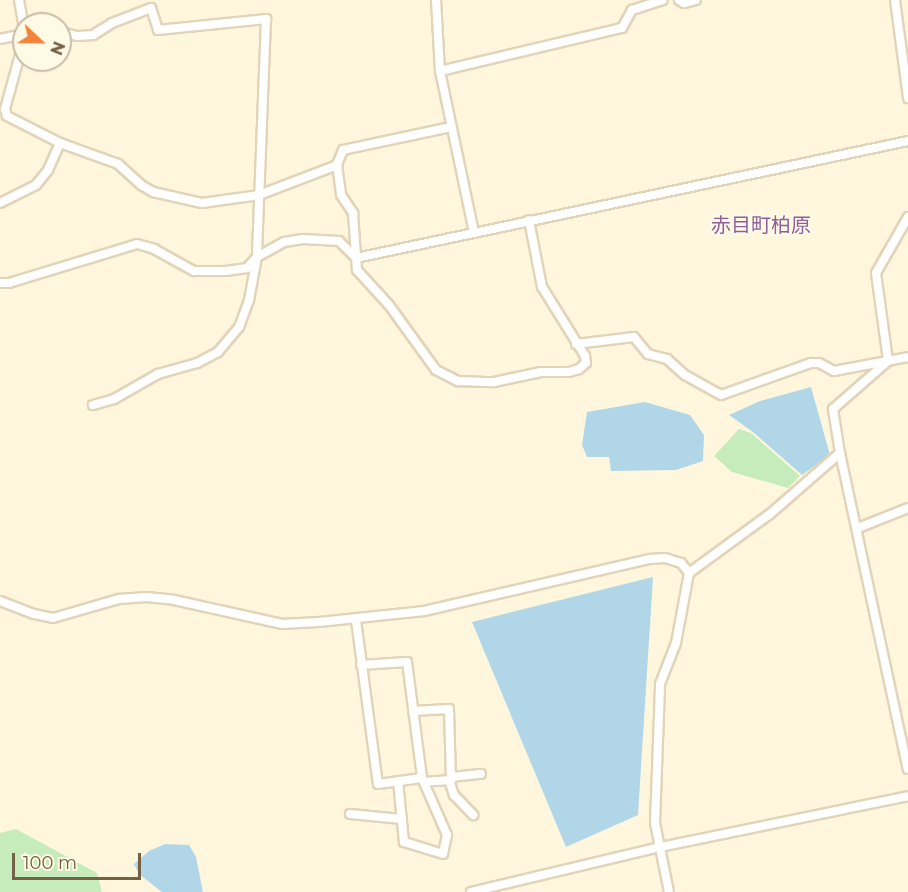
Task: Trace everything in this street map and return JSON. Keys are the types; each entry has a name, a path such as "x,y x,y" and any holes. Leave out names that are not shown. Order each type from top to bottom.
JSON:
{"street":[{"path":"436,0 440,71 474,232"},
{"path":"440,71 622,28 632,10 662,0"},
{"path":"679,0 684,3 696,0"},
{"path":"895,0 908,98"},
{"path":"72,35 93,35 112,23 151,8 158,30 266,19 257,257 249,300 238,327 218,352 196,363 158,374 114,399 93,405"},
{"path":"15,72 5,109 7,116 60,144 118,164 141,185 153,192 202,203 259,195 337,165"},
{"path":"451,127 343,150 337,165 341,195 353,213 357,270 388,305 436,370 458,381 494,382 541,372 579,369 586,363 585,356 542,287 529,220"},
{"path":"356,258 908,141"},
{"path":"0,203 36,185 48,170 60,144"},
{"path":"888,361 876,273 908,217"},
{"path":"0,283 9,283 137,244 154,249 194,271 226,271 247,268 257,257 284,242 303,239 339,241 356,258"},
{"path":"576,344 634,337 648,354 667,359 685,375 721,395 811,363 819,363 834,370 908,357"},
{"path":"888,361 833,409 840,453 858,528 908,769"},
{"path":"669,892 656,823 660,684 676,643 688,573 770,514 840,453"},
{"path":"858,528 908,508"},
{"path":"0,601 33,614 53,618 119,599 147,597 174,600 282,624 356,620 423,611 650,559 666,558 681,563 688,573"},
{"path":"356,620 378,784 450,779 481,774"},
{"path":"361,665 407,662 423,780 447,835 443,854 404,842 398,781"},
{"path":"413,711 449,709 450,779 454,795 473,815"},
{"path":"471,892 660,847 908,796"},
{"path":"350,814 402,819"}],"green space":[{"path":"739,429 751,433 800,476 788,488 732,472 714,456"},
{"path":"16,829 97,873 102,892 0,892 0,833"}],"water":[{"path":"811,387 830,455 802,475 753,432 729,415 760,401"},
{"path":"645,402 690,415 704,435 703,461 676,470 611,471 609,457 587,457 582,445 587,412"},
{"path":"653,577 638,815 566,847 472,622"},
{"path":"165,844 189,845 196,857 203,892 162,892 139,874 134,864 149,851"}],"district":[{"name":"赤目町柏原","path":"761,225"}]}
